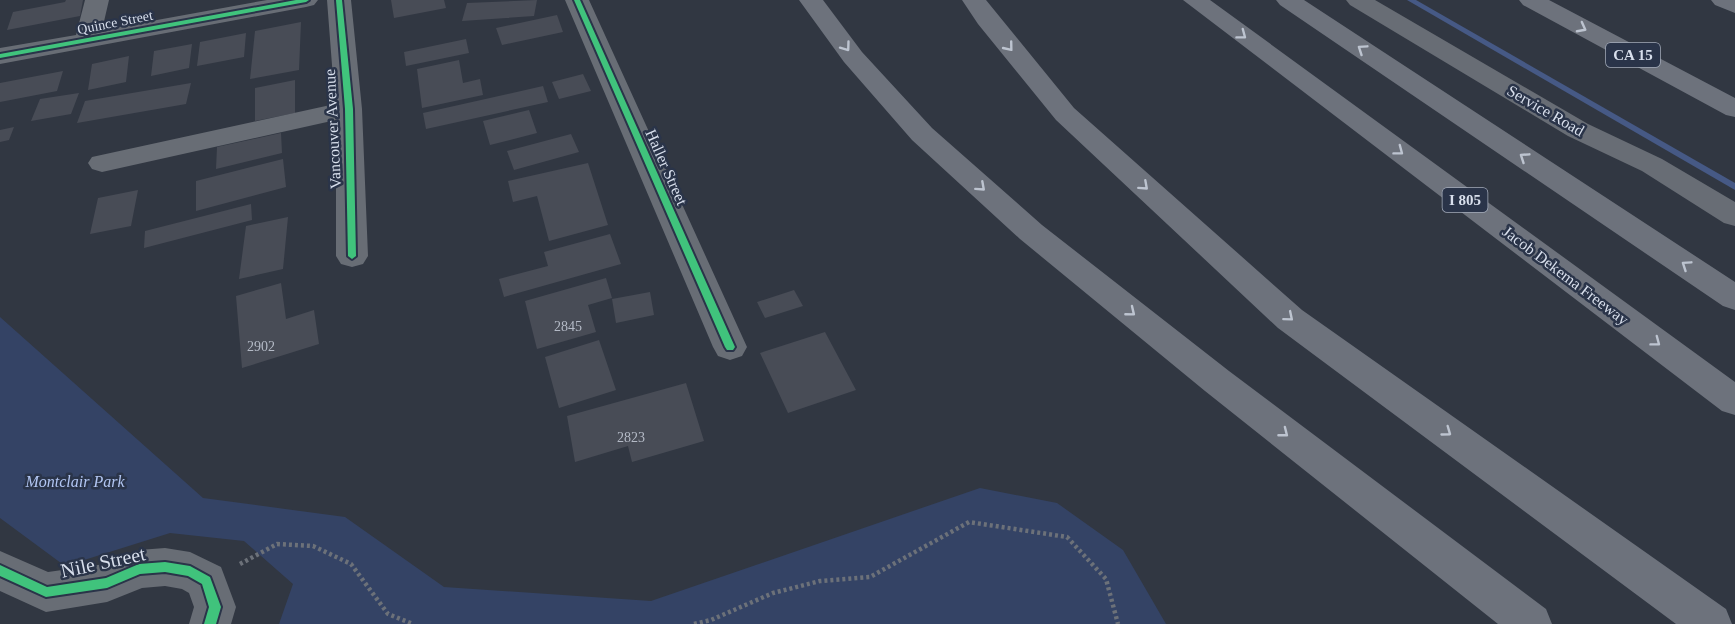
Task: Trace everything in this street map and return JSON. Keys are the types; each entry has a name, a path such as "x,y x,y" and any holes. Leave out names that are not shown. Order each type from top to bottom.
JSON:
{"highway":[{"path":"811,0 853,57 922,134 1031,232 1217,381 1531,624"},
{"path":"974,0 986,19 1065,114 1290,319 1711,624"},
{"name":"Jacob Dekema Freeway","path":"1195,0 1735,401"},
{"path":"1288,0 1735,298"},
{"name":"CA 15","path":"1531,0 1735,109"},
{"path":"1723,0 1735,6"}],"street":[{"path":"87,41 97,0"},
{"name":"Quince Street","path":"0,56 306,0"},
{"name":"Vancouver Avenue","path":"339,0 349,109 352,256"},
{"name":"Haller Street","path":"577,0 730,347"},
{"name":"Service Road","path":"1358,0 1578,130 1652,165 1735,216"},
{"path":"102,163 349,109"},
{"name":"Nile Street","path":"0,570 46,592 107,583 139,569 165,567 190,571 206,581"},
{"path":"206,581 215,607 210,624"}],"path":[{"path":"694,624 711,620 773,592 820,581 870,577 969,522 1067,537 1106,579 1118,624"},
{"path":"206,581 277,544 313,546 351,564 388,614 413,624"}],"green space":[{"name":"Montclair Park","path":"0,317 203,498 345,517 444,587 651,601 980,488 1057,503 1123,550 1166,624 279,624 293,584 244,541 170,533 65,566 0,518"}],"building":[{"path":"66,0 83,0 80,16 7,30 13,12"},
{"path":"391,0 444,0 446,8 394,18"},
{"path":"537,0 534,16 462,21 467,3"},
{"path":"557,15 563,32 502,45 496,28"},
{"path":"301,22 299,70 250,79 255,31"},
{"path":"246,33 244,57 197,66 200,42"},
{"path":"466,39 469,53 406,66 404,52"},
{"path":"192,44 189,68 151,76 154,51"},
{"path":"129,56 126,82 88,90 92,64"},
{"path":"459,60 463,83 480,79 483,95 422,108 417,69"},
{"path":"63,71 57,91 0,102 0,83"},
{"path":"583,74 591,91 559,99 552,82"},
{"path":"295,80 295,113 255,121 255,88"},
{"path":"191,83 186,104 77,123 85,101"},
{"path":"543,86 548,102 426,129 423,113"},
{"path":"79,93 71,114 31,121 40,99"},
{"path":"529,110 537,133 490,145 483,121"},
{"path":"14,127 9,140 0,142 0,130"},
{"path":"281,133 282,153 216,169 217,147"},
{"path":"571,134 579,152 514,170 507,151"},
{"path":"283,159 286,187 196,211 196,181"},
{"path":"588,163 608,225 549,241 537,196 513,202 508,181"},
{"path":"138,190 131,226 90,234 98,198"},
{"path":"251,204 252,220 144,248 145,231"},
{"path":"288,217 283,269 239,279 246,226"},
{"path":"610,234 621,264 504,297 499,279 548,266 544,252"},
{"path":"606,278 612,298 588,305 596,332 537,349 525,301"},
{"path":"281,283 286,319 314,310 319,344 242,368 236,296"},
{"path":"794,290 803,306 765,318 757,302"},
{"path":"650,292 654,315 616,323 612,299"},
{"path":"825,332 856,390 788,413 760,353"},
{"path":"599,340 616,390 559,408 545,357"},
{"path":"686,383 704,441 632,462 628,446 575,462 567,416"}],"waterway":[{"path":"1411,0 1735,187"}],"cycle path":[{"path":"0,56 306,0"},
{"path":"339,0 349,109 352,256"},
{"path":"577,0 730,347"},
{"path":"0,570 46,592 107,583 139,569 165,567 190,571 206,581 215,607 210,624"}]}
